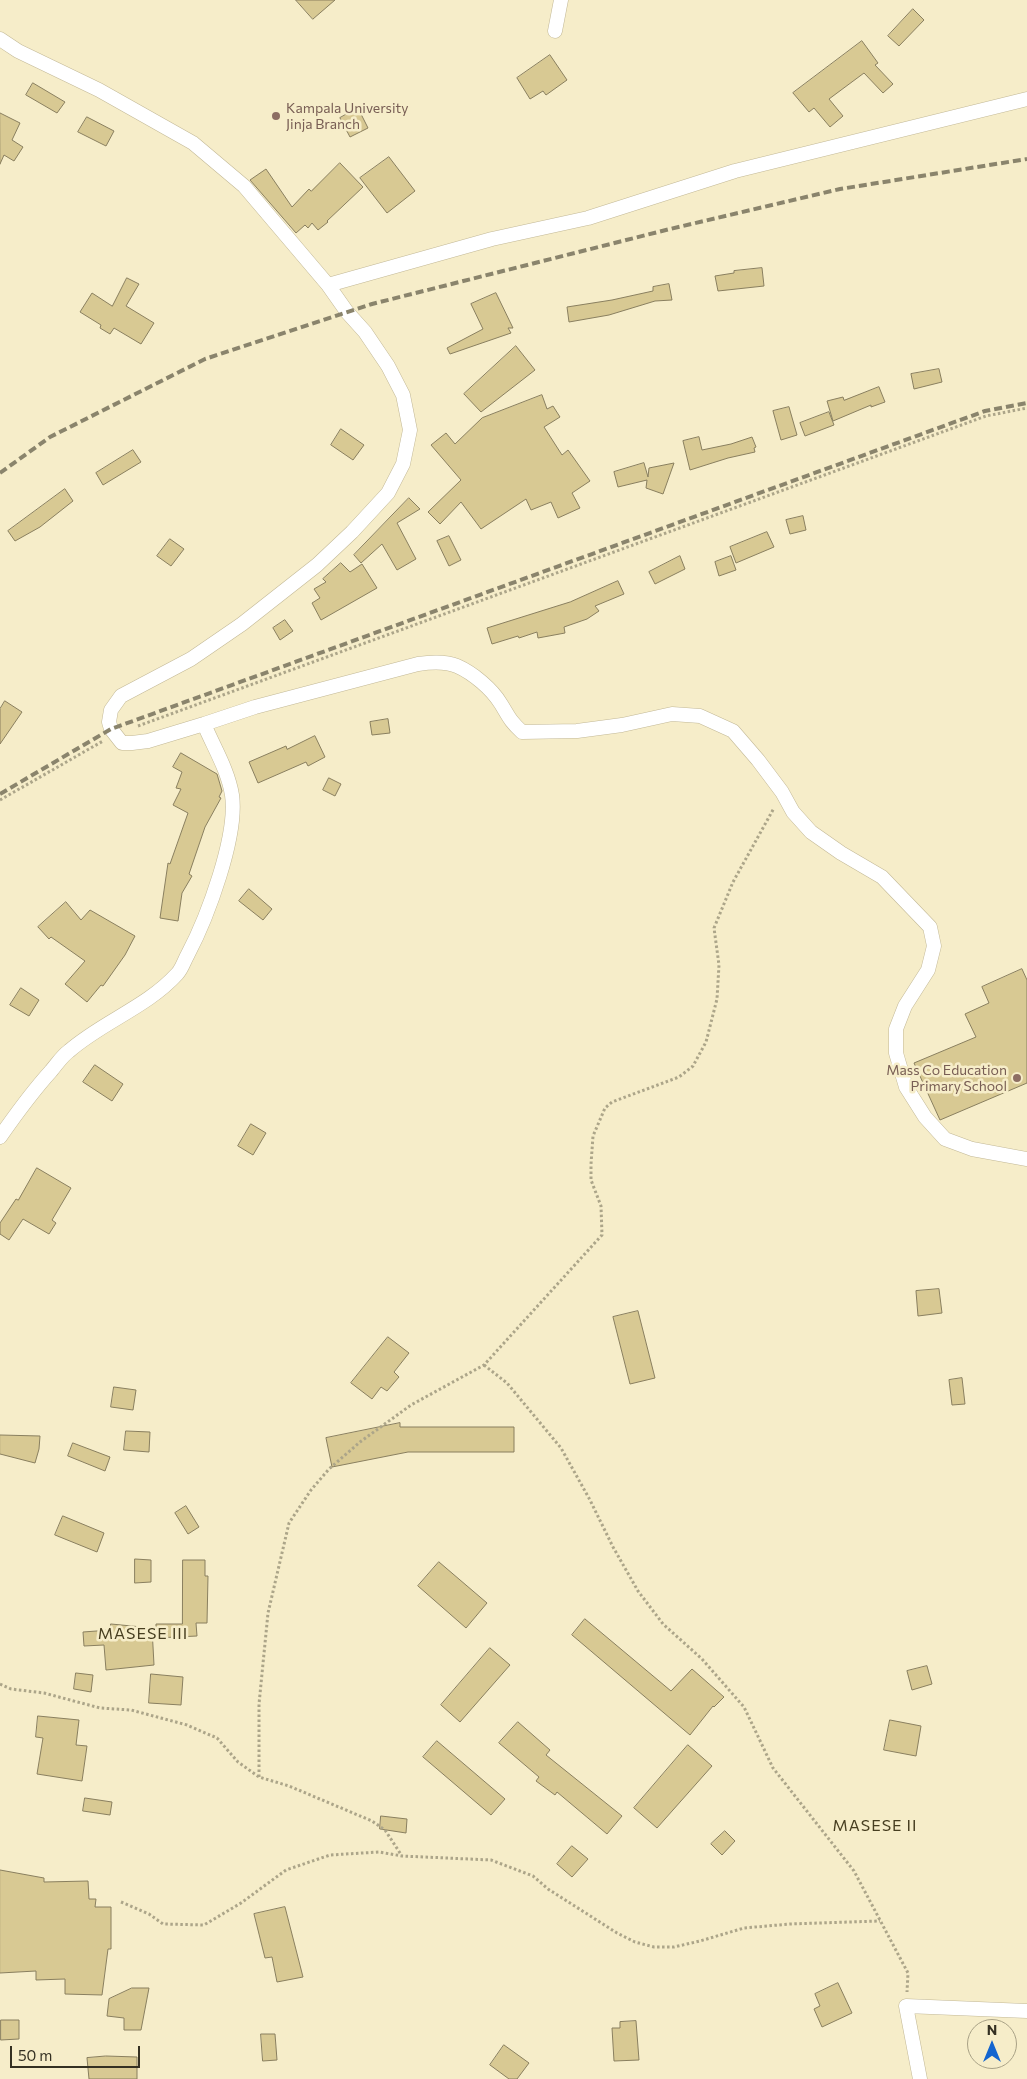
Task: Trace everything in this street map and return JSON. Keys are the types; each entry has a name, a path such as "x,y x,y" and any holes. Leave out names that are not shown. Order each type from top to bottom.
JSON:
{"street":[{"path":"554,31 561,0"},
{"path":"0,39 18,51 99,90 193,142 244,186 328,285 346,312 365,332 388,366 403,395 410,430 404,464 388,493 352,532 317,565 242,624 190,659 121,696 111,710 109,722 113,734 122,743 148,741 255,707 418,664 435,662 456,665 481,682 500,703 509,720 522,732 586,730 622,725 672,714 700,716 733,731 782,792 793,812 811,832 840,853 882,877 930,927 934,946 928,970 905,1006 896,1029 896,1053 906,1087 925,1117 945,1139 972,1150 1027,1159"},
{"path":"328,285 492,239 588,218 735,171 1027,99"},
{"path":"0,1137 32,1092 68,1051 104,1026 135,1008 178,974 198,936 226,849 233,813 232,794 225,770 204,724"},
{"path":"920,2079 906,2006 1027,2011"}],"path":[{"path":"0,800 113,734 986,416 1027,408"},
{"path":"259,1777 259,1704 268,1613 289,1523 311,1490 330,1469 360,1442 411,1405 484,1365 602,1235 601,1206 591,1180 593,1136 605,1108 612,1102 679,1077 693,1066 706,1042 718,998 719,965 714,928 733,882 782,792"},
{"path":"484,1365 507,1383 561,1448 590,1500 613,1548 638,1591 663,1624 702,1659 744,1707 773,1768 854,1872 908,1973 906,2006"},
{"path":"0,1684 11,1689 44,1693 100,1708 131,1710 187,1725 217,1738 238,1762 259,1777 289,1786 372,1821 385,1830 402,1856"},
{"path":"121,1902 149,1914 162,1924 204,1924 241,1903 286,1870 330,1854 380,1852 402,1856 491,1860 533,1876 548,1889 617,1933 634,1942 654,1948 674,1947 700,1942 744,1928 880,1920"}],"building":[{"path":"296,0 335,0 313,19"},
{"path":"913,9 924,20 899,46 888,36"},
{"path":"862,41 878,63 875,65 893,84 883,93 864,73 829,99 843,116 830,127 814,108 809,112 793,93"},
{"path":"550,55 567,80 546,95 543,91 530,99 517,78"},
{"path":"33,83 65,102 57,113 26,95"},
{"path":"358,108 368,128 350,137 340,118"},
{"path":"0,113 20,123 12,140 23,147 14,161 4,155 0,164"},
{"path":"87,117 114,131 106,146 78,132"},
{"path":"389,157 415,191 387,213 360,178"},
{"path":"340,163 363,187 318,230 312,223 308,228 305,225 296,233 250,180 266,169 292,207 309,189 311,191"},
{"path":"762,268 764,286 718,291 715,276 734,273 734,271"},
{"path":"127,278 139,284 126,306 154,323 141,344 114,328 110,334 100,328 101,325 80,312 92,293 112,306"},
{"path":"669,284 672,300 655,301 609,315 569,322 567,307 653,291 653,287"},
{"path":"496,293 513,328 508,328 511,333 450,354 447,348 483,329 471,304"},
{"path":"516,346 535,370 481,412 464,394"},
{"path":"939,369 942,382 914,389 911,374"},
{"path":"879,387 885,402 871,407 871,405 833,421 827,401 843,397 844,400"},
{"path":"542,395 547,409 553,406 560,417 544,427 562,455 568,450 590,481 572,493 580,508 558,518 551,502 531,510 526,499 481,529 461,502 440,524 428,512 461,480 431,445 446,433 455,444 482,418"},
{"path":"789,407 797,435 781,440 773,411"},
{"path":"829,412 834,425 805,436 800,423"},
{"path":"341,429 364,445 353,460 331,445"},
{"path":"699,437 702,450 752,437 756,447 754,448 755,452 690,470 683,441"},
{"path":"133,450 141,462 103,485 96,473"},
{"path":"644,463 648,477 649,468 674,463 663,494 646,488 647,480 618,487 614,472"},
{"path":"65,489 73,501 40,527 15,541 8,531"},
{"path":"409,498 420,509 397,523 416,559 397,570 382,544 361,563 354,555"},
{"path":"803,516 806,530 790,534 786,520"},
{"path":"767,532 774,547 736,563 730,547"},
{"path":"449,536 461,560 449,566 437,541"},
{"path":"170,539 184,549 171,566 157,556"},
{"path":"680,556 685,569 655,584 649,572"},
{"path":"731,556 736,570 719,576 715,562"},
{"path":"341,563 350,572 362,564 377,588 321,620 312,603 320,598 314,589 326,582 323,579"},
{"path":"618,581 624,594 595,606 599,611 587,619 564,627 565,633 538,638 537,632 492,644 487,628 570,602"},
{"path":"285,620 293,631 280,640 273,628"},
{"path":"5,701 22,712 0,744 0,709"},
{"path":"388,719 390,733 372,735 370,722"},
{"path":"315,736 325,757 308,766 306,762 258,783 249,762 286,746 287,749"},
{"path":"181,753 217,774 222,791 219,797 221,798 205,827 189,874 192,876 182,893 178,921 160,918 168,863 170,864 188,813 173,805 181,789 176,788 182,772 173,767"},
{"path":"329,778 341,784 335,796 323,790"},
{"path":"249,889 272,909 263,920 239,901"},
{"path":"66,902 81,920 90,910 135,936 125,955 103,986 101,985 87,1002 65,984 85,961 51,937 49,939 38,927"},
{"path":"1022,969 1027,980 1027,1083 940,1120 914,1063 976,1037 965,1014 989,1003 982,987"},
{"path":"21,988 39,1000 29,1016 10,1005"},
{"path":"95,1065 123,1084 112,1101 83,1082"},
{"path":"251,1124 266,1133 253,1155 238,1146"},
{"path":"37,1168 71,1188 52,1220 56,1223 49,1234 23,1219 9,1240 0,1234 0,1223 16,1199 18,1200"},
{"path":"939,1289 942,1313 918,1316 916,1291"},
{"path":"638,1311 655,1378 630,1384 613,1317"},
{"path":"388,1337 409,1353 394,1372 399,1377 387,1391 381,1387 372,1399 351,1383"},
{"path":"962,1378 965,1404 952,1405 949,1380"},
{"path":"114,1387 136,1390 133,1410 111,1407"},
{"path":"400,1423 400,1427 514,1427 514,1452 408,1452 332,1467 326,1438"},
{"path":"126,1431 150,1432 149,1452 124,1450"},
{"path":"0,1435 40,1436 35,1463 0,1454"},
{"path":"73,1443 110,1457 105,1471 68,1456"},
{"path":"186,1506 199,1527 188,1534 175,1513"},
{"path":"63,1516 104,1533 97,1552 55,1535"},
{"path":"135,1559 151,1560 151,1582 135,1583"},
{"path":"183,1560 205,1560 205,1576 208,1576 207,1623 196,1623 197,1636 156,1638 156,1624 182,1624"},
{"path":"439,1562 487,1603 466,1628 418,1586"},
{"path":"585,1619 671,1691 692,1669 724,1697 713,1706 690,1735 572,1635"},
{"path":"111,1624 152,1628 154,1665 106,1670 104,1645 84,1646 83,1632 110,1630"},
{"path":"490,1648 510,1665 460,1722 441,1705"},
{"path":"927,1666 932,1684 912,1690 907,1671"},
{"path":"76,1673 93,1675 91,1692 74,1689"},
{"path":"151,1674 183,1677 181,1705 149,1703"},
{"path":"38,1716 79,1720 76,1745 87,1746 82,1781 37,1774 43,1738 36,1737"},
{"path":"890,1720 921,1726 916,1756 884,1750"},
{"path":"518,1722 550,1750 546,1755 622,1816 607,1834 557,1792 555,1795 536,1781 539,1777 499,1743"},
{"path":"437,1741 505,1799 491,1815 423,1757"},
{"path":"688,1745 712,1766 657,1828 634,1808"},
{"path":"85,1798 112,1802 110,1815 83,1811"},
{"path":"381,1816 407,1819 406,1833 380,1829"},
{"path":"725,1831 735,1841 722,1855 711,1844"},
{"path":"572,1846 588,1859 572,1877 557,1864"},
{"path":"0,1870 44,1878 44,1882 88,1881 89,1899 96,1899 95,1907 111,1907 111,1949 108,1949 102,1995 65,1994 65,1979 36,1980 36,1971 0,1973"},
{"path":"285,1907 303,1977 277,1982 272,1957 265,1958 254,1914"},
{"path":"838,1983 852,2013 822,2027 814,2009 820,2006 815,1994"},
{"path":"132,1988 149,1988 141,2030 124,2030 124,2018 107,2016 109,1999"},
{"path":"1,2020 19,2020 19,2039 1,2040"},
{"path":"636,2021 639,2060 614,2061 612,2028 620,2028 620,2022"},
{"path":"261,2034 275,2034 277,2060 263,2061"},
{"path":"504,2045 529,2063 517,2079 509,2079 490,2065"},
{"path":"106,2056 137,2057 137,2079 89,2079 87,2058"}],"railway":[{"path":"0,473 50,437 205,359 372,304 670,229 840,189 1027,159"},
{"path":"0,794 111,729 985,411 1027,403"}],"place":[{"name":"Kampala University Jinja Branch","path":"276,116"},
{"name":"Mass Co Education Primary School","path":"1017,1078"}],"district":[{"name":"MASESE III","path":"143,1634"},
{"name":"MASESE II","path":"875,1826"}]}
